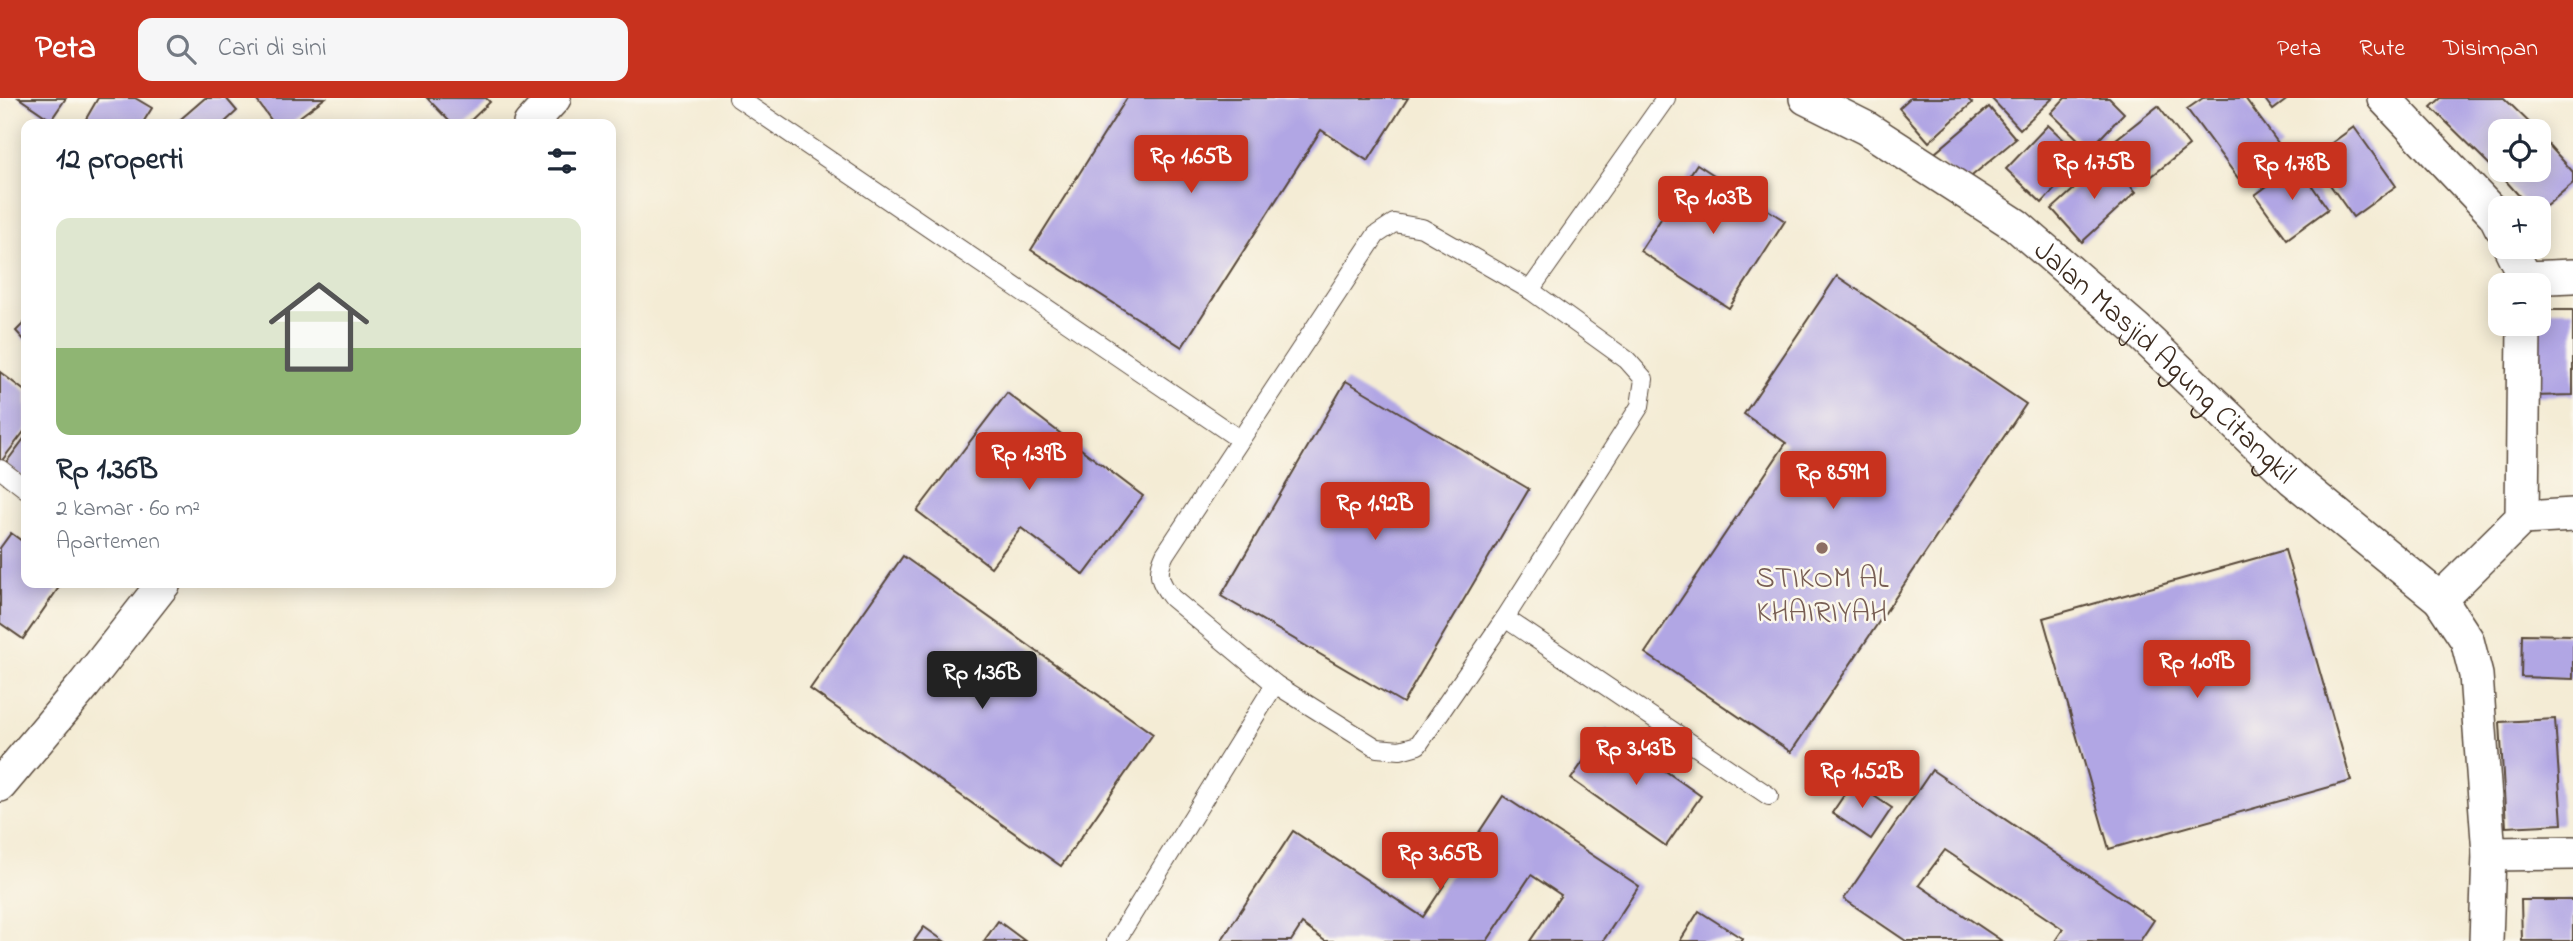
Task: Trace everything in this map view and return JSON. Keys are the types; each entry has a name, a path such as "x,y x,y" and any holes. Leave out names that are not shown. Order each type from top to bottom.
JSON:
{"street":[{"path":"535,119 554,98"},
{"name":"Jalan Masjid Agung Citangkil","path":"1806,98 1866,128 2016,225 2136,329 2293,479 2440,599 2467,640 2476,675 2489,854 2486,941"},
{"path":"2384,98 2488,208"},
{"path":"2551,278 2573,276"},
{"path":"2522,518 2524,336"},
{"path":"2440,599 2522,518 2573,515"},
{"path":"0,785 84,685 157,588"},
{"path":"2489,854 2573,853"}],"lane":[{"path":"738,98 1239,439"},
{"path":"1530,290 1666,98"},
{"path":"1394,223 1422,229 1530,290 1627,360 1644,379 1640,406 1505,618 1418,745 1400,750 1377,748 1275,684 1172,598 1159,581 1158,568 1164,554 1239,439 1376,235 1394,223"},
{"path":"0,469 21,485"},
{"path":"1505,618 1769,796"},
{"path":"1116,941 1275,684"}],"building":[{"path":"19,98 66,98 50,119"},
{"path":"98,98 135,98 152,108 145,119 86,119"},
{"path":"205,98 226,98 237,111 228,119 181,119"},
{"path":"255,98 325,98 297,119 270,119"},
{"path":"427,98 486,98 490,102 472,119 447,119"},
{"path":"1127,98 1408,98 1368,161 1321,130 1182,347 1031,250"},
{"path":"1910,98 1967,98 1972,103 1929,142 1899,108"},
{"path":"1991,98 2053,98 2020,129"},
{"path":"2065,98 2109,98 2124,113 2089,150 2051,113"},
{"path":"2203,98 2245,98 2281,147 2238,178 2187,109"},
{"path":"2264,98 2289,98 2273,110"},
{"path":"2441,98 2504,98 2526,119 2488,119 2488,163 2431,107"},
{"path":"2158,106 2189,146 2147,180 2115,140"},
{"path":"1989,107 2016,139 1961,185 1935,153"},
{"path":"2048,125 2083,158 2042,203 2006,169"},
{"path":"2354,127 2396,186 2353,217 2311,158"},
{"path":"2551,147 2573,172 2573,183 2551,202 2551,196 2519,196 2507,182 2551,182"},
{"path":"2107,159 2136,192 2082,242 2052,209"},
{"path":"1697,164 1785,221 1729,308 1640,251"},
{"path":"2297,164 2328,209 2287,239 2255,195"},
{"name":"STIKOM AL KHAIRIYAH","path":"1837,276 2026,404 1791,752 1645,653 1786,443 1744,414"},
{"path":"2551,310 2573,310 2573,395 2532,396 2537,336 2551,336"},
{"path":"0,372 21,388 21,436 0,463"},
{"path":"1346,381 1529,489 1403,703 1221,596"},
{"path":"1007,393 1143,496 1084,575 1021,528 991,567 917,511"},
{"path":"21,443 21,476 5,464"},
{"path":"11,533 21,540 21,588 59,588 23,639 0,623 0,548"},
{"path":"2285,550 2351,781 2109,849 2043,618"},
{"path":"903,556 1153,734 1061,866 810,689"},
{"path":"2522,634 2573,635 2573,679 2521,677"},
{"path":"2555,719 2562,824 2506,827 2500,722"},
{"path":"1606,729 1701,796 1666,846 1571,779"},
{"path":"1932,770 2154,920 2140,941 2055,941 2063,929 1945,850 1919,885 2002,941 1906,941 1844,899"},
{"path":"1853,782 1892,808 1871,839 1832,813"},
{"path":"1503,796 1639,886 1603,941 1530,941 1561,895 1531,875 1487,941 1325,941 1302,924 1291,941 1221,941 1293,831 1423,917"},
{"path":"2521,900 2573,900 2573,941 2522,941"},
{"path":"1699,911 1743,939 1742,941 1680,941"},
{"path":"998,921 1025,941 984,941"},
{"path":"924,927 944,941 914,941"}],"place":[{"name":"STIKOM AL KHAIRIYAH","path":"1822,548"}]}
